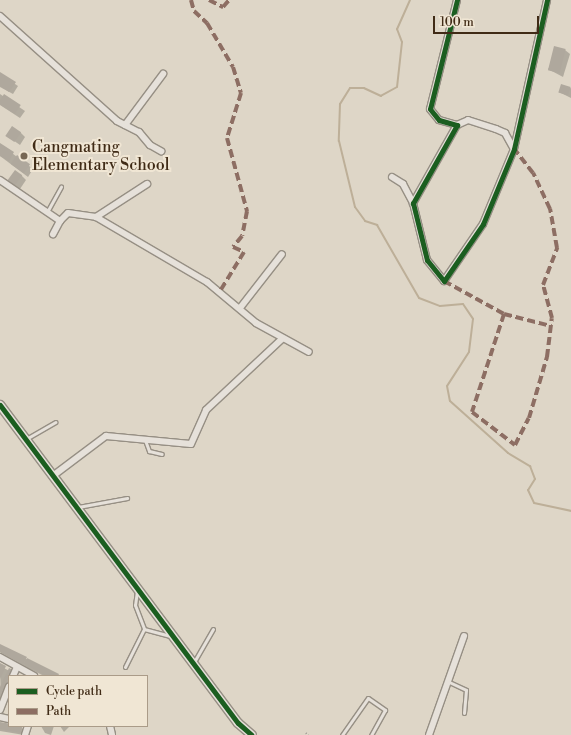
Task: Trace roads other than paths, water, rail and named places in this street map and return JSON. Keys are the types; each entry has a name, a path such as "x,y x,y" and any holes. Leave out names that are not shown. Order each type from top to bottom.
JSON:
{"street":[{"path":"457,0 430,109 439,120 457,125"},
{"path":"392,177 403,184 413,203 427,260 444,281 483,224 514,149 547,0"},
{"path":"0,16 117,121 139,132 150,145 160,151"},
{"path":"125,125 163,74"},
{"path":"413,203 457,125 468,120 496,129 505,133 514,149"},
{"path":"0,180 60,221"},
{"path":"96,217 147,184"},
{"path":"53,234 60,221 68,214 96,217 208,282 240,308 283,338 309,352"},
{"path":"240,308 282,254"},
{"path":"54,475 106,436 191,444 206,410 283,338"},
{"path":"0,405 24,440 54,475 172,636 252,735"},
{"path":"429,735 464,636"},
{"path":"0,657 32,675"},
{"path":"13,675 17,667"},
{"path":"0,710 8,690"}],"lane":[{"path":"47,212 61,187"},
{"path":"24,440 55,422"},
{"path":"145,440 149,451 162,454"},
{"path":"78,507 128,498"},
{"path":"125,667 144,629 135,605 138,589"},
{"path":"144,629 172,636"},
{"path":"193,663 213,629"},
{"path":"447,681 466,690 464,713"},
{"path":"342,735 368,698 386,710 371,735"}],"waterway":[{"path":"410,0 397,29 402,42 397,87 381,96 364,88 350,88 340,104 339,141 355,207 365,221 377,225 419,298 440,306 463,304 473,319 469,352 447,386 450,401 508,453 530,466 535,479 528,490 534,503 571,511"}],"place":[{"name":"Cangmating Elementary School","path":"24,156"}]}
